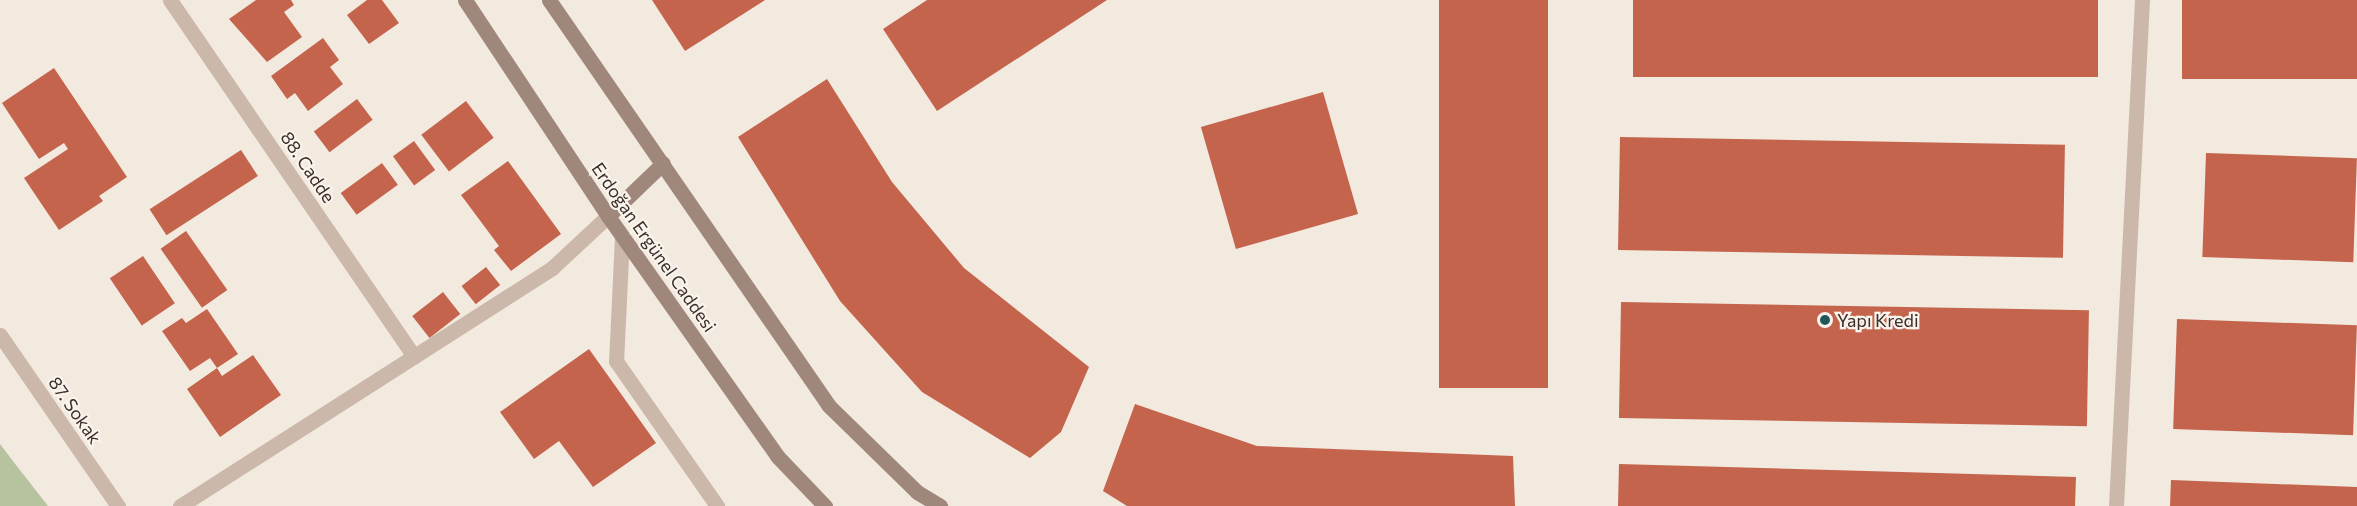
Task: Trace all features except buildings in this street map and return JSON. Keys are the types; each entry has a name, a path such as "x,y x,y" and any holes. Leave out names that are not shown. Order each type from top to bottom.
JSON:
{"main road":[{"name":"Erdoğan Ergünel Caddesi","path":"465,0 608,216 777,457 825,506"},
{"path":"549,0 828,405 917,492 940,506"},
{"path":"608,216 663,163"}],"street":[{"name":"88. Cadde","path":"170,0 414,356"},
{"path":"2116,506 2142,0"},
{"path":"180,506 552,268 608,216"},
{"path":"622,236 616,361 717,506"},
{"name":"87. Sokak","path":"0,336 118,506"}],"green space":[{"path":"0,444 16,465 48,506 0,506"}],"place":[{"name":"Yapı Kredi","path":"1825,320"}]}
